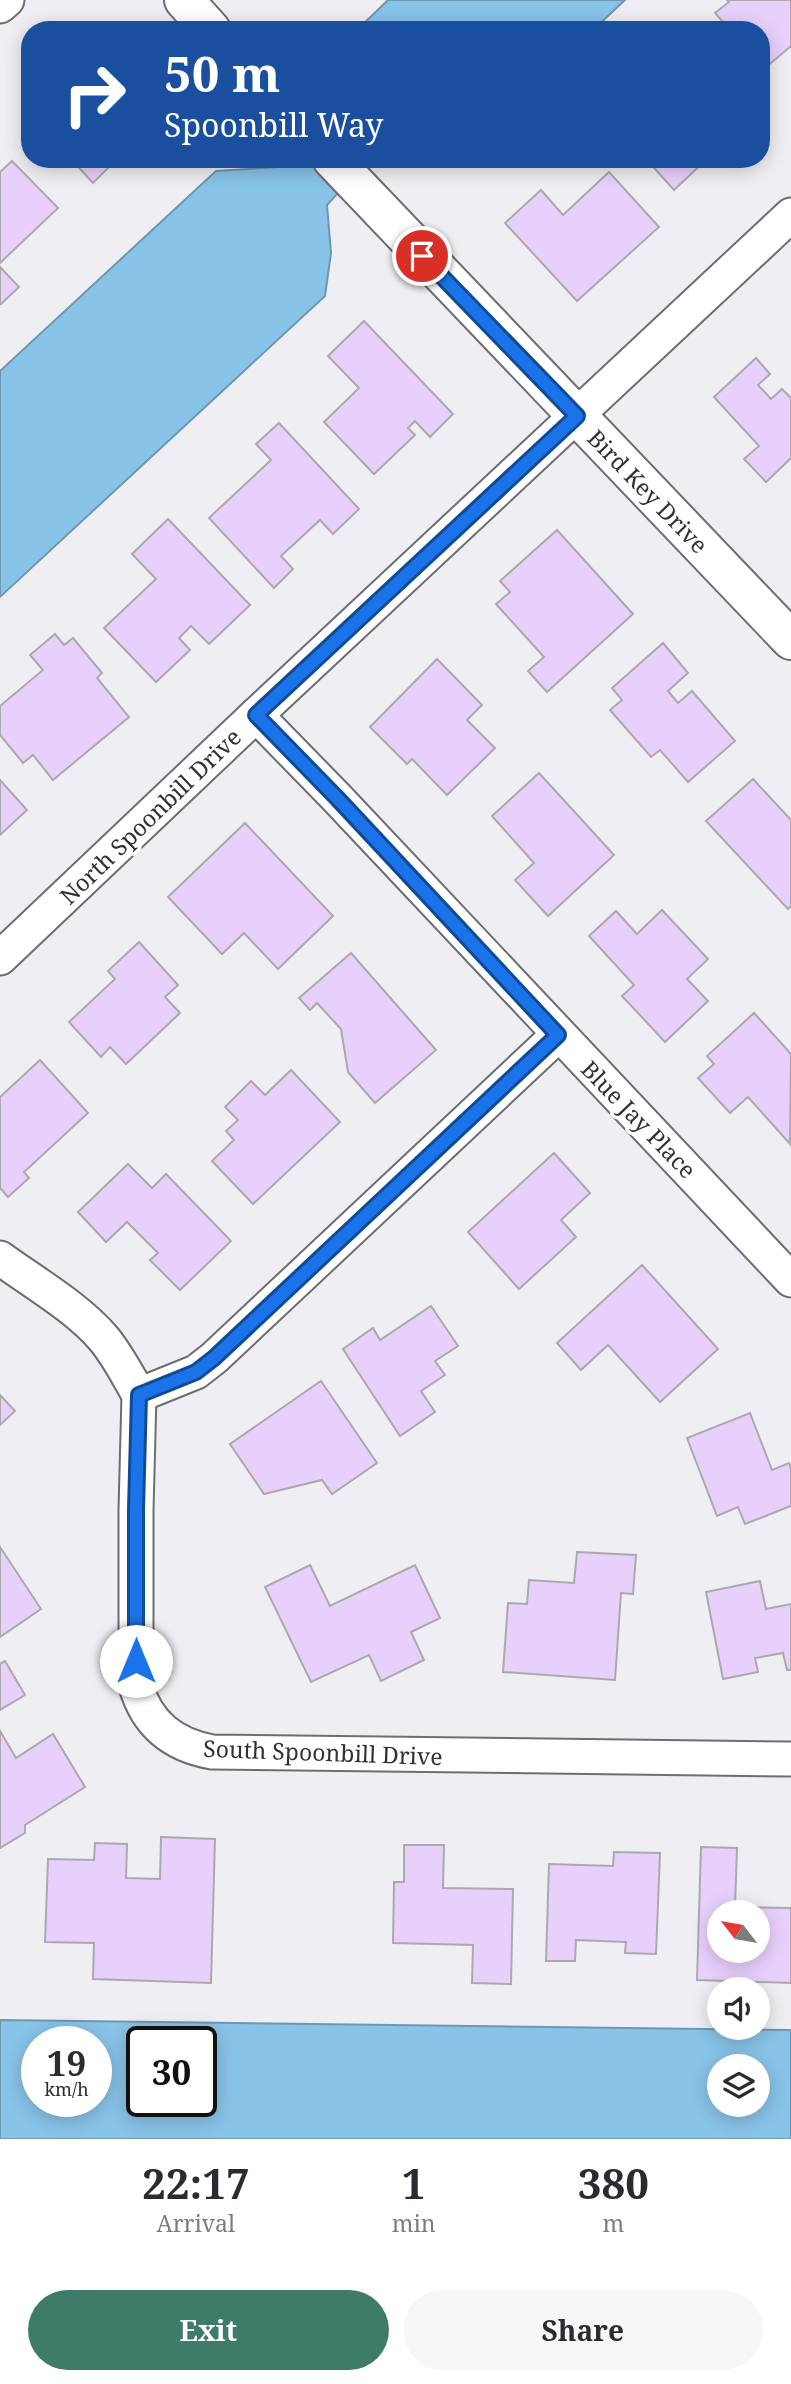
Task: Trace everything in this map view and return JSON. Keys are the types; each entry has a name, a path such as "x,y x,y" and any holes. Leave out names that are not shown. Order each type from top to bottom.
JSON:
{"street":[{"path":"0,6 7,0"},
{"path":"184,0 203,21"},
{"name":"Bird Key Drive","path":"340,168 791,640"},
{"name":"North Spoonbill Drive","path":"0,958 791,215"},
{"name":"Blue Jay Place","path":"256,715 791,1280"},
{"path":"0,1258 83,1319 103,1338 120,1360 139,1395 196,1372 214,1358 558,1035"},
{"name":"South Spoonbill Drive","path":"139,1395 136,1686 141,1702 155,1724 167,1736 194,1749 212,1752 791,1759"}],"water":[{"path":"388,0 625,0 603,21 366,21"},
{"path":"361,168 327,205 331,253 325,296 0,597 0,371 216,171"},
{"path":"0,2020 707,2029 707,2040 770,2040 770,2030 791,2030 791,2139 0,2139"}],"building":[{"path":"727,0 791,0 791,46 770,64 770,21 722,21 715,13 729,2"},
{"path":"12,161 58,208 0,263 0,172"},
{"path":"79,168 108,168 93,183"},
{"path":"654,168 697,168 674,190"},
{"path":"609,172 659,227 577,301 505,223 541,190 563,215"},
{"path":"0,267 19,287 1,304 0,303"},
{"path":"364,321 453,414 430,437 415,421 408,428 415,435 374,474 324,422 359,388 328,356"},
{"path":"756,358 770,374 758,385 771,399 782,389 791,398 791,458 766,482 744,459 759,446 714,397"},
{"path":"279,423 359,509 333,534 320,520 281,556 293,569 274,588 209,518 271,460 256,444"},
{"path":"168,519 250,605 209,644 191,626 179,638 190,650 156,682 104,628 156,579 132,554"},
{"path":"557,530 633,614 547,692 528,671 544,657 496,604 510,592 500,581"},
{"path":"55,634 64,645 73,638 102,673 97,678 129,717 53,780 33,755 23,763 0,735 0,706 43,670 30,655"},
{"path":"663,643 688,673 668,691 678,703 692,691 735,741 688,782 660,750 651,757 610,710 622,700 612,688"},
{"path":"437,659 482,705 467,720 495,748 447,795 412,759 407,764 370,727"},
{"path":"539,773 614,855 548,916 515,880 534,863 492,816"},
{"path":"753,779 791,820 791,906 788,909 706,821"},
{"path":"0,780 27,810 0,835"},
{"path":"245,823 333,916 278,969 244,933 222,954 168,897"},
{"path":"662,910 708,959 687,979 708,1001 665,1042 622,996 634,985 589,936 616,911 637,934"},
{"path":"139,942 178,985 165,997 180,1013 126,1064 110,1047 101,1057 69,1022 115,979 108,971"},
{"path":"351,953 436,1050 375,1103 348,1072 341,1029 317,1003 310,1010 299,998"},
{"path":"754,1013 791,1054 790,1144 748,1097 730,1113 698,1078 714,1064 707,1056"},
{"path":"40,1060 88,1113 24,1172 29,1178 8,1197 0,1188 0,1097"},
{"path":"291,1070 340,1122 253,1204 212,1161 234,1140 226,1131 238,1120 225,1107 251,1081 265,1095"},
{"path":"554,1153 590,1193 561,1220 576,1237 519,1289 468,1232"},
{"path":"128,1164 152,1188 166,1174 231,1241 180,1290 150,1260 158,1253 127,1222 106,1242 78,1212"},
{"path":"642,1265 718,1349 660,1402 608,1345 581,1370 557,1343"},
{"path":"431,1306 458,1346 435,1361 445,1375 421,1391 435,1412 400,1436 343,1349 373,1328 380,1340"},
{"path":"321,1381 377,1463 332,1494 322,1480 264,1494 230,1444"},
{"path":"0,1395 15,1411 0,1425"},
{"path":"750,1413 772,1470 789,1463 791,1506 745,1524 738,1507 717,1516 687,1438"},
{"path":"0,1547 41,1609 0,1637"},
{"path":"577,1552 636,1555 633,1594 621,1593 615,1680 503,1672 508,1603 527,1604 529,1580 574,1583"},
{"path":"310,1565 330,1606 415,1565 440,1618 411,1632 424,1660 381,1681 369,1655 311,1682 265,1587"},
{"path":"760,1581 766,1609 791,1604 791,1670 787,1670 783,1653 755,1658 758,1672 723,1679 706,1592"},
{"path":"5,1661 25,1695 0,1710 0,1664"},
{"path":"0,1731 16,1758 53,1734 85,1787 25,1825 25,1833 0,1848"},
{"path":"161,1837 215,1839 211,1983 93,1979 94,1943 45,1942 48,1859 94,1860 95,1843 127,1844 126,1878 160,1879"},
{"path":"404,1845 444,1845 443,1888 513,1889 511,1984 472,1983 473,1945 393,1943 394,1882 404,1882"},
{"path":"701,1847 737,1848 735,1900 707,1900 707,1964 770,1964 770,1908 791,1908 791,1983 770,1982 770,1977 707,1977 707,1980 697,1980"},
{"path":"614,1852 660,1853 656,1954 625,1953 626,1942 576,1940 575,1961 546,1961 549,1864 613,1866"}],"route":[{"path":"136,1661 139,1395 196,1372 214,1358 558,1035 256,715 577,416 422,256"}]}
